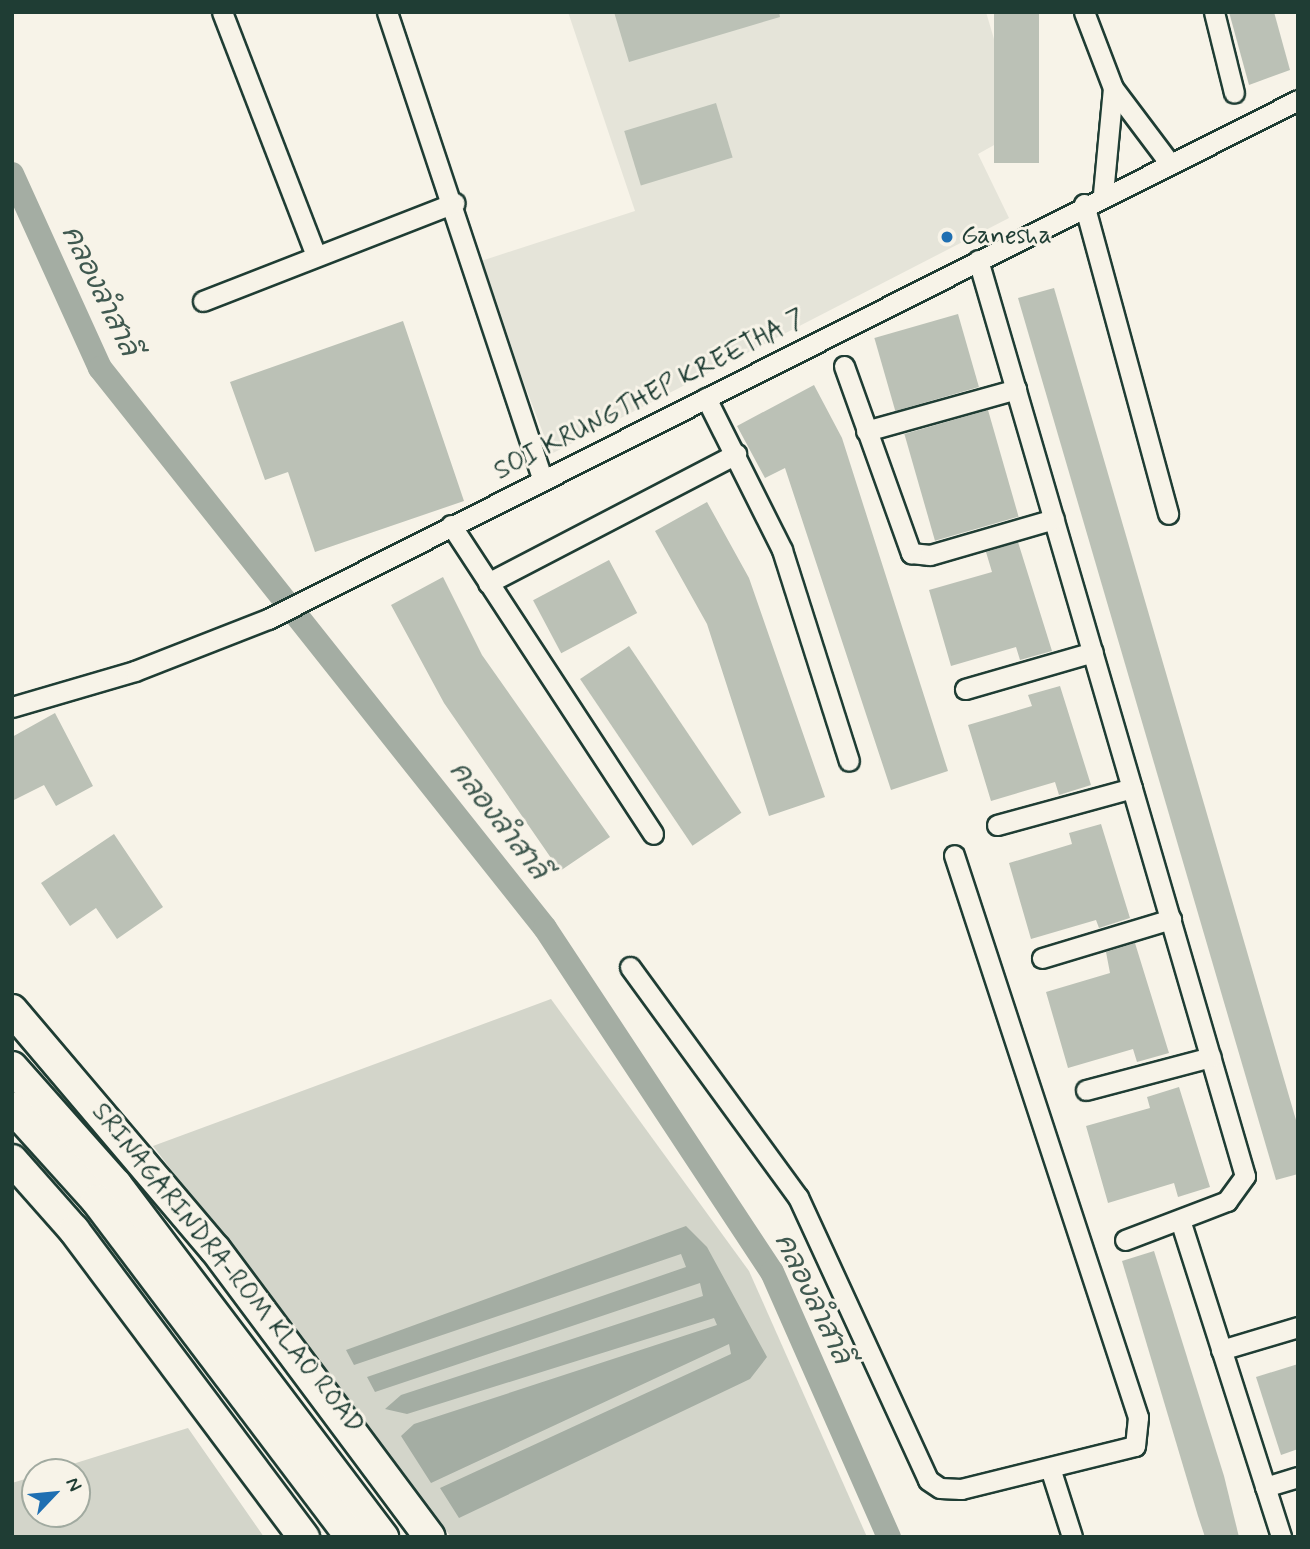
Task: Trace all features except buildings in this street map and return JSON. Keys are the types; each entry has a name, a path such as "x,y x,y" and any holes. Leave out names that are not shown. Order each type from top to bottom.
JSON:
{"main road":[{"name":"SRINAGARINDRA-ROM KLAO ROAD","path":"12,1010 215,1249 430,1537"},
{"name":"SRINAGARINDRA-ROM KLAO ROAD","path":"12,1067 116,1184 383,1537"},
{"path":"12,1107 96,1200 351,1537"},
{"path":"12,1160 74,1230 304,1537"}],"street":[{"path":"222,12 316,256"},
{"path":"387,12 455,203 542,480"},
{"path":"1084,12 1113,88 1168,161"},
{"path":"1214,12 1234,93"},
{"path":"1103,194 1113,88"},
{"name":"SOI KRUNGTHEP KREETHA 7","path":"12,707 135,671 268,619 1168,161 1298,100"},
{"path":"203,301 455,203"},
{"path":"1084,204 1168,514"},
{"path":"978,260 1245,1175 1227,1201 1181,1223 1125,1240"},
{"path":"844,366 911,553 930,555 1054,519"},
{"path":"866,431 1016,389"},
{"path":"706,398 782,550 849,761"},
{"path":"488,583 736,454"},
{"path":"452,525 653,834"},
{"path":"965,689 1093,652"},
{"path":"997,825 1132,788"},
{"path":"630,967 799,1197 928,1480 940,1488 961,1489 1051,1471 1135,1446 1139,1417 954,855"},
{"path":"1042,958 1171,919"},
{"path":"1086,1090 1211,1057"},
{"path":"1181,1223 1281,1537"},
{"path":"1221,1350 1298,1327"},
{"path":"1051,1471 1072,1537"},
{"path":"1265,1487 1298,1477"}],"shaded area":[{"path":"568,12 986,12 1021,130 978,154 1009,218 551,454 478,262 635,211"},
{"path":"551,999 749,1271 867,1537 451,1537 153,1146"},
{"path":"686,1226 707,1247 767,1357 750,1379 459,1518 440,1488 731,1354 729,1344 431,1483 401,1436 414,1424 717,1325 714,1318 407,1414 385,1409 401,1395 703,1296 700,1283 375,1392 367,1377 686,1267 681,1254 354,1365 346,1350"},
{"path":"188,1428 264,1537 12,1537 12,1483 21,1480 21,1528 91,1528 91,1458"}],"waterway":[{"name":"คลองลำสาลี","path":"12,174 100,368 545,928 772,1272 889,1537"}],"place":[{"name":"Ganesha","path":"947,237"}]}
